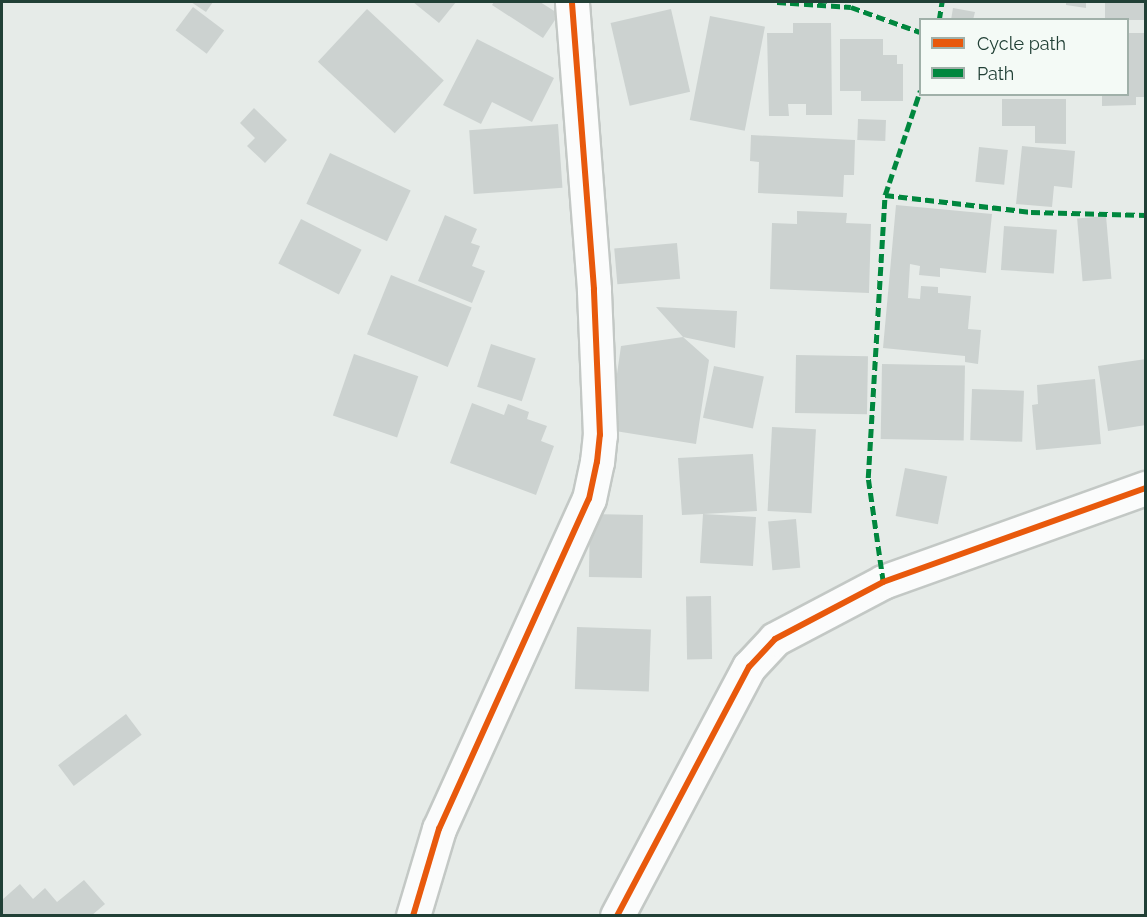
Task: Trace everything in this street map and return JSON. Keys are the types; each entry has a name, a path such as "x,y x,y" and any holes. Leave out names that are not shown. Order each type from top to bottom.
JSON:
{"street":[{"path":"413,915 439,829 589,499 597,462 600,435 594,289 572,2"},
{"path":"617,915 749,667 775,639 883,582 1146,489"}],"building":[{"path":"191,2 213,2 206,12"},
{"path":"413,2 456,2 439,23"},
{"path":"494,2 540,2 559,14 543,38 492,5"},
{"path":"1066,2 1086,2 1086,8 1066,5"},
{"path":"1105,2 1146,2 1146,20 1105,18"},
{"path":"193,7 224,30 207,54 176,30"},
{"path":"953,8 975,12 974,18 951,18"},
{"path":"367,9 444,81 395,133 318,62"},
{"path":"671,9 690,92 630,106 611,23"},
{"path":"710,16 765,27 745,131 690,120"},
{"path":"793,23 831,23 832,115 806,115 806,104 788,104 789,116 769,116 767,33 793,33"},
{"path":"1129,33 1146,33 1146,97 1136,97 1136,105 1102,106 1102,96 1129,96"},
{"path":"477,39 554,78 532,122 492,102 481,124 443,105"},
{"path":"840,39 883,39 883,55 897,55 897,64 903,64 903,101 861,101 861,91 840,91"},
{"path":"1002,99 1066,99 1066,144 1035,143 1035,126 1002,126"},
{"path":"254,108 287,140 265,163 247,146 255,138 240,123"},
{"path":"858,119 886,120 885,141 857,140"},
{"path":"558,124 562,188 474,194 469,130"},
{"path":"751,135 855,140 854,175 844,175 843,197 758,193 759,162 750,161"},
{"path":"1022,146 1075,151 1072,188 1054,186 1052,207 1016,204"},
{"path":"979,147 1008,150 1004,185 975,182"},
{"path":"330,153 411,191 387,241 306,204"},
{"path":"896,205 992,214 986,273 940,268 940,277 919,275 920,266 910,264 908,298 920,299 921,286 938,287 938,293 971,296 968,329 981,330 978,364 965,362 965,356 883,348"},
{"path":"797,211 847,213 846,223 871,224 869,293 770,289 772,223 797,224"},
{"path":"445,215 477,229 471,243 480,246 472,266 485,271 472,303 418,281"},
{"path":"1106,216 1111,279 1083,281 1077,219"},
{"path":"301,219 362,250 339,294 278,264"},
{"path":"1004,226 1057,230 1054,274 1001,270"},
{"path":"677,243 680,279 617,284 614,248"},
{"path":"391,275 472,308 448,367 367,334"},
{"path":"656,307 737,311 735,348 683,337"},
{"path":"683,337 709,360 696,444 609,430 621,346"},
{"path":"491,344 536,359 522,401 477,387"},
{"path":"354,354 418,376 397,438 333,415"},
{"path":"796,355 868,356 867,414 795,413"},
{"path":"1146,359 1146,425 1108,431 1098,366"},
{"path":"882,364 965,365 964,440 881,439"},
{"path":"714,366 764,377 753,428 703,418"},
{"path":"1095,379 1101,444 1036,450 1032,405 1038,404 1037,385"},
{"path":"972,389 1024,391 1022,442 970,440"},
{"path":"472,403 504,415 508,404 529,412 527,419 547,426 541,441 554,446 536,495 450,463"},
{"path":"772,427 816,429 812,513 768,511"},
{"path":"753,454 757,511 682,515 678,458"},
{"path":"905,468 947,476 938,524 896,516"},
{"path":"590,514 643,515 642,578 589,577"},
{"path":"703,514 756,517 753,566 700,563"},
{"path":"796,519 800,568 772,570 768,521"},
{"path":"686,596 711,596 712,659 687,659"},
{"path":"577,627 651,630 649,692 575,689"},
{"path":"126,714 142,735 74,786 58,765"},
{"path":"84,880 105,904 91,916 2,916 2,900 20,884 33,899 45,888 57,902"}],"marked path":[{"path":"777,2 851,7 919,32"},
{"path":"939,18 942,2"},
{"path":"883,582 868,478 885,195 919,94"},
{"path":"885,195 1031,212 1146,215"}],"cycle path":[{"path":"413,916 439,829 589,499 597,462 600,435 594,289 572,2"},
{"path":"617,916 749,667 775,639 883,582 1146,488"}]}
